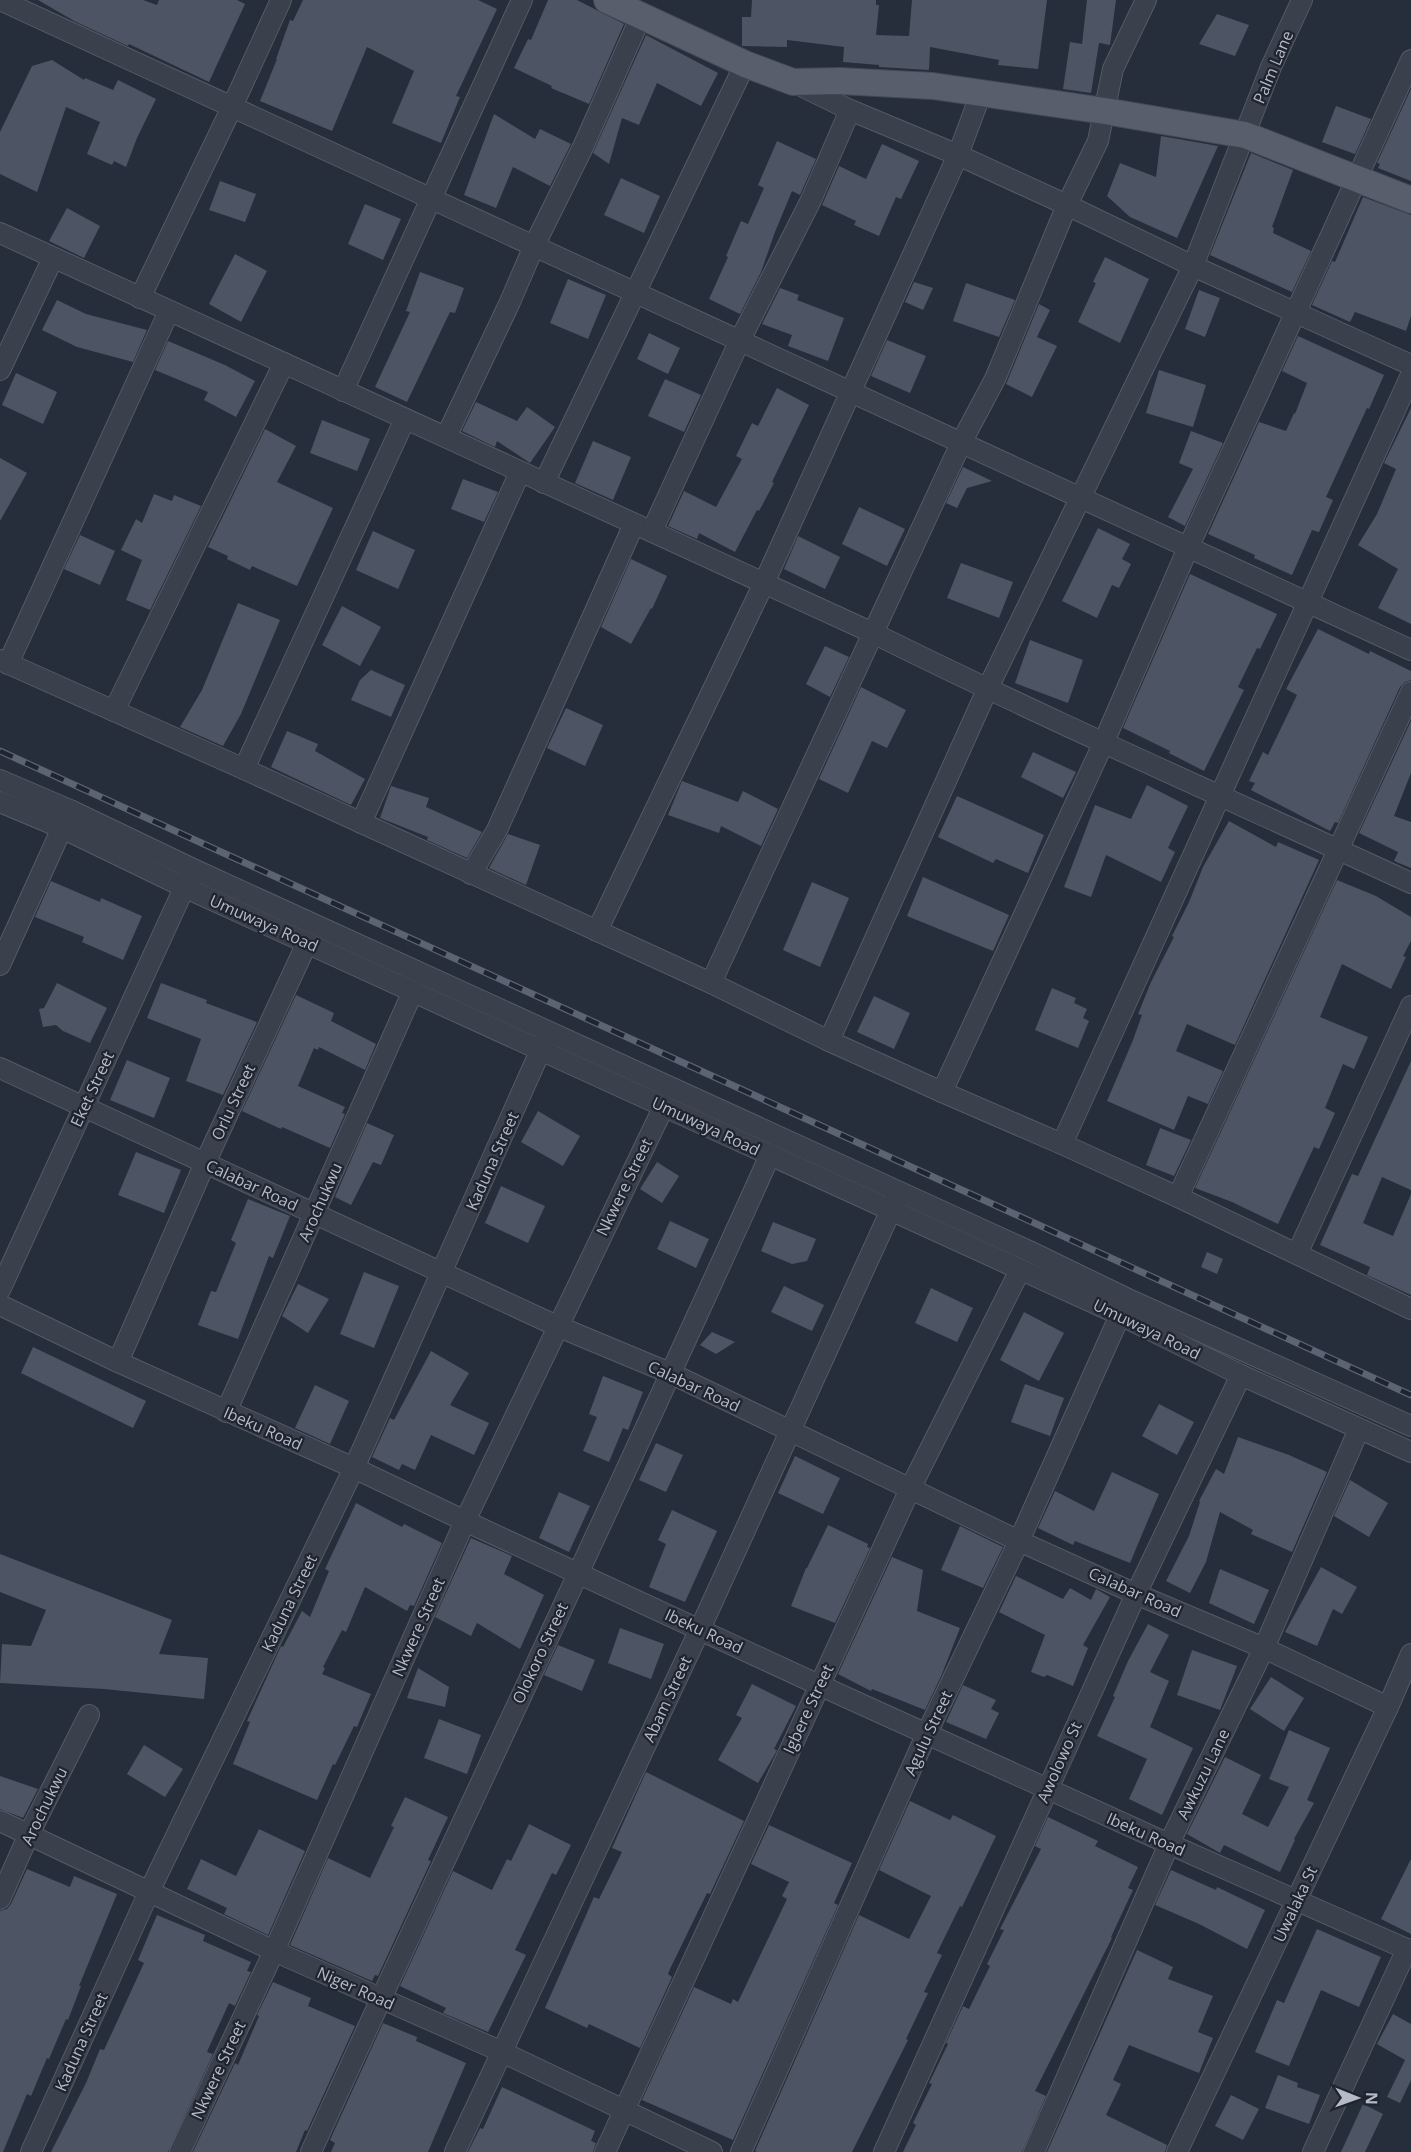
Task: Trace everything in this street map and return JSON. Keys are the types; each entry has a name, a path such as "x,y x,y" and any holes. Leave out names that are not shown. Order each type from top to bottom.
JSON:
{"main road":[{"path":"606,0 745,64 793,82 840,81 933,86 1106,111 1245,135 1411,200"}],"street":[{"path":"0,0 962,441 1080,499 1411,650"},
{"path":"140,298 281,0"},
{"path":"344,391 522,0"},
{"path":"711,983 962,441 995,379 1067,205 1098,141 1113,69 1146,0"},
{"name":"Palm Lane","path":"829,1041 987,690 1193,266 1271,67 1302,0"},
{"path":"446,437 534,246 583,147 641,16"},
{"path":"942,1092 1411,60"},
{"path":"544,483 745,64"},
{"path":"793,82 850,110 958,155 1193,266 1411,365"},
{"path":"597,931 764,583 958,155 981,93"},
{"path":"471,874 497,830 643,528 811,200 850,110"},
{"path":"0,233 873,633 1102,744 1219,794 1411,884"},
{"path":"0,370 52,258"},
{"path":"170,311 4,662 711,983 829,1041 1178,1197 1411,1309"},
{"path":"114,711 284,363"},
{"path":"1062,1144 1411,375"},
{"path":"244,769 405,419"},
{"path":"361,823 520,472"},
{"path":"1178,1197 1411,692"},
{"name":"Umuwaya Road","path":"0,780 70,810 193,869 898,1191 1128,1299 1411,1426"},
{"name":"Umuwaya Road","path":"0,802 62,828 184,887 664,1106 1411,1452"},
{"path":"0,965 62,828"},
{"name":"Eket Street","path":"0,1290 193,869"},
{"name":"Orlu Street","path":"118,1362 205,1163 307,943"},
{"name":"Arochukwu","path":"226,1412 413,992"},
{"path":"1298,1254 1411,1005"},
{"name":"Kaduna Street","path":"31,2152 149,1892 354,1468 549,1032"},
{"name":"Calabar Road","path":"0,1068 557,1326 672,1374 1019,1541 1264,1648 1388,1707"},
{"name":"Nkwere Street","path":"180,2152 274,1951 465,1521 664,1106"},
{"name":"Olokoro Street","path":"311,2152 577,1573 672,1374 770,1155"},
{"name":"Abam Street","path":"454,2152 700,1629 892,1211 898,1191"},
{"name":"Igbere Street","path":"605,2152 910,1489 1020,1270"},
{"name":"Ibeku Road","path":"0,1305 118,1362 354,1468 819,1685 1409,1950"},
{"name":"Agulu Street","path":"741,2152 927,1733 1019,1541 1120,1316"},
{"name":"Awolowo St","path":"884,2152 1136,1594 1241,1375"},
{"name":"Awkuzu Lane","path":"1034,2152 1169,1844 1264,1648 1359,1429"},
{"name":"Uwalaka St","path":"1177,2152 1411,1654"},
{"name":"Arochukwu","path":"0,1899 29,1834 89,1715"},
{"name":"Niger Road","path":"0,1821 274,1951 500,2051 712,2152"},
{"path":"1313,2152 1409,1950"}],"building":[{"path":"38,0 143,0 157,5 159,0 237,0 245,4 209,82 76,22"},
{"path":"303,0 478,0 497,9 456,96 460,97 441,143 392,123 414,71 367,47 332,131 260,101 290,20 293,21"},
{"path":"548,0 577,0 624,24 589,104 551,88 552,86 514,68 528,39 531,40"},
{"path":"752,0 876,0 876,5 879,5 876,35 909,36 912,0 1047,0 1038,69 998,65 999,60 930,47 929,70 843,62 844,47 787,40 787,47 742,46 742,17 751,17"},
{"path":"1087,0 1116,0 1110,45 1099,43 1091,93 1063,89 1070,42 1082,44"},
{"path":"1217,14 1249,25 1235,56 1199,44"},
{"path":"646,35 718,73 701,106 657,83 639,125 622,118 609,164 593,153"},
{"path":"52,60 84,80 85,78 113,90 118,80 156,99 126,167 114,161 112,165 87,154 100,122 66,107 37,192 0,174 0,132 32,66"},
{"path":"1411,89 1411,181 1378,168 1380,164 1377,163"},
{"path":"1336,106 1371,119 1355,154 1322,142"},
{"path":"494,114 535,139 540,129 571,144 550,186 513,167 496,208 464,195"},
{"path":"1161,136 1218,146 1177,238 1130,217 1107,196 1120,163 1156,177"},
{"path":"777,141 816,159 800,195 792,191 761,272 740,314 709,299 741,221 748,224 764,188 758,185"},
{"path":"882,144 919,161 901,199 896,197 879,236 854,225 856,221 822,205 839,166 866,179"},
{"path":"1251,153 1293,170 1272,227 1274,228 1273,233 1311,251 1292,292 1210,255"},
{"path":"621,178 660,196 644,233 604,215"},
{"path":"220,181 256,194 245,222 209,210"},
{"path":"1363,197 1411,215 1411,316 1406,331 1355,312 1350,322 1312,305 1332,261 1335,262"},
{"path":"365,204 401,219 383,260 348,244"},
{"path":"67,208 100,226 84,258 49,241"},
{"path":"235,254 267,271 241,322 209,304"},
{"path":"1105,257 1149,279 1120,343 1078,322"},
{"path":"420,272 464,288 455,313 450,312 407,402 375,387 410,312 406,311"},
{"path":"568,279 606,295 588,339 550,323"},
{"path":"914,282 933,288 923,310 905,302"},
{"path":"966,283 1015,300 999,337 953,321"},
{"path":"780,288 799,295 797,300 844,318 828,361 788,346 792,335 762,324"},
{"path":"1199,290 1220,298 1205,337 1185,329"},
{"path":"57,300 86,314 147,330 133,362 77,347 42,330"},
{"path":"1039,304 1050,310 1037,337 1057,346 1032,397 1006,384"},
{"path":"649,333 680,348 668,374 637,359"},
{"path":"1298,336 1384,375 1326,497 1333,500 1319,532 1312,530 1292,575 1208,534 1259,422 1286,431 1295,414 1307,383 1282,371"},
{"path":"887,340 926,356 910,393 871,376"},
{"path":"168,341 225,365 255,381 236,417 204,400 208,392 155,370"},
{"path":"1159,370 1206,385 1193,427 1146,413"},
{"path":"16,373 57,392 43,424 2,405"},
{"path":"665,379 701,395 684,432 648,416"},
{"path":"777,388 809,405 772,482 774,483 735,552 699,533 697,539 668,526 684,491 716,507 742,459 736,456 752,423 758,426"},
{"path":"476,402 517,421 527,407 555,427 530,463 497,441 495,447 462,431"},
{"path":"1411,408 1411,624 1378,608 1398,569 1358,545 1377,514 1396,469 1384,463"},
{"path":"322,420 370,439 357,471 310,453"},
{"path":"265,429 296,446 277,482 333,508 297,586 252,566 250,570 208,547"},
{"path":"1191,431 1223,443 1185,526 1168,517 1193,469 1179,463"},
{"path":"593,441 631,457 613,500 575,483"},
{"path":"0,458 27,473 0,521"},
{"path":"963,467 992,481 967,488 957,508 946,503"},
{"path":"463,479 498,492 484,522 451,509"},
{"path":"154,494 172,501 174,495 201,506 150,610 126,600 142,560 121,550 136,519 142,523"},
{"path":"859,507 905,529 887,566 842,544"},
{"path":"1098,528 1130,544 1122,559 1131,564 1119,588 1112,585 1097,618 1062,601"},
{"path":"373,531 415,550 398,589 356,570"},
{"path":"80,535 115,551 100,585 64,569"},
{"path":"798,536 840,557 825,589 784,569"},
{"path":"631,559 667,576 652,609 631,644 601,627"},
{"path":"961,563 1013,582 999,618 947,598"},
{"path":"1190,574 1277,614 1238,687 1244,690 1204,771 1123,728"},
{"path":"238,603 280,620 241,714 223,746 180,727 202,690"},
{"path":"342,606 381,627 360,666 322,645"},
{"path":"1318,629 1411,671 1411,680 1400,687 1338,823 1335,822 1330,831 1251,790 1255,783 1249,781 1263,752 1268,755 1297,695 1286,689"},
{"path":"1030,640 1083,660 1068,703 1015,683"},
{"path":"825,646 849,657 830,697 806,684"},
{"path":"371,670 405,685 391,717 351,700 360,680"},
{"path":"861,687 906,710 887,748 872,741 848,793 819,779"},
{"path":"566,708 603,725 585,766 547,748"},
{"path":"1411,721 1411,773 1394,816 1411,822 1411,868 1394,861 1398,852 1359,833"},
{"path":"287,731 318,744 315,751 365,779 351,805 271,767"},
{"path":"1033,752 1076,772 1063,798 1021,777"},
{"path":"682,781 738,802 743,791 778,809 761,846 721,826 719,833 668,815"},
{"path":"1147,785 1188,806 1168,848 1175,852 1161,882 1106,855 1091,897 1064,887 1095,805 1131,819"},
{"path":"391,786 429,798 426,807 482,832 467,858 427,840 428,837 380,818"},
{"path":"957,796 1044,835 1028,873 996,859 993,863 938,837"},
{"path":"1229,821 1276,847 1278,842 1319,860 1235,1045 1187,1024 1176,1051 1223,1071 1208,1104 1188,1096 1174,1130 1107,1101 1133,1040 1142,1015 1138,1014 1151,982 1174,937 1172,936 1203,867"},
{"path":"508,834 540,845 526,885 489,868"},
{"path":"923,877 1009,915 993,951 907,916"},
{"path":"1337,880 1376,896 1411,917 1411,941 1391,989 1342,964 1320,1017 1368,1037 1354,1069 1343,1064 1325,1108 1335,1113 1319,1149 1314,1147 1278,1224 1232,1202 1195,1188"},
{"path":"51,881 100,902 101,898 142,916 123,960 82,942 84,937 35,917"},
{"path":"812,882 849,898 820,967 783,950"},
{"path":"57,983 107,1008 90,1043 63,1031 56,1025 43,1027 39,1009 44,1008"},
{"path":"161,983 257,1022 223,1095 186,1081 201,1039 147,1018"},
{"path":"1052,988 1076,998 1074,1003 1087,1009 1083,1018 1089,1021 1078,1048 1035,1030"},
{"path":"296,995 334,1013 331,1021 376,1044 365,1070 319,1047 318,1050 314,1048 298,1086 345,1107 342,1113 345,1114 330,1148 242,1111"},
{"path":"874,996 910,1013 894,1049 857,1032"},
{"path":"127,1060 170,1078 154,1118 110,1100"},
{"path":"1411,1061 1411,1190 1382,1177 1363,1223 1393,1236 1411,1194 1411,1295 1367,1275 1370,1267 1320,1245 1352,1174 1358,1176"},
{"path":"538,1111 580,1136 563,1166 521,1142"},
{"path":"367,1123 394,1135 381,1165 373,1162 351,1205 335,1197"},
{"path":"1160,1128 1191,1140 1174,1176 1146,1165"},
{"path":"136,1152 181,1170 164,1213 118,1195"},
{"path":"657,1162 679,1176 662,1203 640,1189"},
{"path":"501,1186 545,1206 528,1243 485,1223"},
{"path":"248,1199 290,1216 273,1258 269,1256 238,1339 198,1325 211,1291 216,1292 236,1243 231,1240"},
{"path":"670,1221 709,1239 696,1268 657,1249"},
{"path":"773,1222 816,1239 807,1261 792,1264 761,1251"},
{"path":"1207,1252 1223,1259 1217,1274 1201,1267"},
{"path":"364,1272 399,1286 374,1348 340,1334"},
{"path":"298,1284 329,1299 308,1333 282,1316"},
{"path":"784,1286 824,1305 812,1331 771,1312"},
{"path":"931,1288 973,1308 957,1342 915,1323"},
{"path":"1024,1312 1064,1333 1039,1381 1000,1360"},
{"path":"712,1332 735,1342 716,1354 700,1345"},
{"path":"33,1347 146,1401 133,1428 21,1373"},
{"path":"431,1351 469,1373 450,1405 489,1423 474,1455 431,1435 415,1470 402,1464 399,1470 372,1457 390,1418 394,1420"},
{"path":"603,1376 643,1392 628,1430 623,1428 609,1462 583,1451 597,1417 589,1414"},
{"path":"1025,1384 1064,1398 1050,1436 1011,1422"},
{"path":"315,1385 349,1401 330,1444 295,1428"},
{"path":"1159,1404 1194,1422 1177,1455 1142,1436"},
{"path":"1238,1437 1289,1455 1327,1472 1292,1552 1251,1534 1253,1530 1220,1512 1206,1562 1190,1593 1166,1581 1189,1536 1199,1501 1216,1469 1224,1474"},
{"path":"656,1443 683,1455 666,1492 639,1480"},
{"path":"795,1456 840,1478 823,1514 778,1493"},
{"path":"1112,1472 1159,1494 1130,1563 1075,1541 1073,1545 1038,1528 1055,1491 1094,1511"},
{"path":"1350,1480 1388,1503 1369,1537 1334,1516"},
{"path":"559,1492 590,1506 569,1552 539,1538"},
{"path":"356,1503 402,1527 404,1524 442,1543 414,1606 410,1605 407,1611 365,1587 346,1632 342,1630 323,1667 325,1668 322,1674 371,1694 357,1727 354,1726 335,1765 333,1764 317,1800 233,1764 250,1722 247,1721 281,1646 283,1647 302,1611 310,1617 329,1571 325,1569"},
{"path":"672,1510 717,1531 685,1602 649,1587 666,1544 658,1540"},
{"path":"828,1525 868,1544 867,1547 870,1548 835,1623 791,1606 806,1568"},
{"path":"960,1526 1003,1547 983,1588 941,1570"},
{"path":"471,1538 512,1556 504,1574 544,1595 520,1649 477,1623 471,1636 435,1617"},
{"path":"0,1554 172,1620 159,1654 208,1658 204,1699 104,1689 0,1683 2,1644 31,1646 46,1610 0,1592"},
{"path":"892,1557 923,1570 917,1611 960,1628 925,1710 872,1689 871,1691 838,1674"},
{"path":"1321,1567 1357,1587 1342,1614 1333,1609 1317,1646 1285,1632"},
{"path":"1220,1569 1269,1590 1254,1624 1209,1603"},
{"path":"1016,1576 1063,1599 1070,1588 1091,1600 1096,1589 1110,1597 1083,1645 1088,1648 1073,1686 1047,1675 1044,1677 1031,1672 1045,1635 999,1612"},
{"path":"1148,1624 1169,1635 1150,1672 1169,1681 1150,1727 1193,1748 1162,1815 1129,1799 1147,1759 1097,1736 1128,1661"},
{"path":"620,1628 664,1644 651,1679 608,1663"},
{"path":"558,1645 595,1660 582,1691 544,1675"},
{"path":"1192,1650 1237,1666 1220,1710 1177,1695"},
{"path":"418,1668 449,1687 445,1707 407,1698"},
{"path":"1271,1677 1304,1698 1284,1731 1250,1709"},
{"path":"752,1684 796,1706 774,1749 777,1750 758,1783 718,1760 742,1718 736,1715"},
{"path":"963,1685 996,1700 991,1709 999,1713 986,1739 946,1722"},
{"path":"439,1719 481,1735 467,1774 424,1758"},
{"path":"1289,1730 1330,1748 1307,1800 1314,1803 1294,1839 1280,1872 1224,1845 1220,1853 1187,1834 1225,1757 1261,1775 1242,1814 1268,1827 1289,1787 1269,1779"},
{"path":"144,1745 183,1769 165,1797 127,1774"},
{"path":"646,1772 744,1821 710,1894 707,1893 670,1969 668,1974 672,1977 640,2048 589,2024 587,2028 545,2008 594,1897 599,1899 622,1852 612,1848"},
{"path":"0,1776 38,1789 23,1818 0,1809"},
{"path":"405,1797 448,1817 428,1860 431,1861 378,1976 375,1975 372,1981 290,1945 328,1858 370,1878 394,1827 391,1826"},
{"path":"910,1801 950,1820 953,1815 996,1836 937,1953 942,1955 924,1992 928,1993 906,2039 908,2040 852,2152 757,2152 755,2151 859,1915 909,1939 931,1896 879,1870"},
{"path":"1048,1817 1098,1841 1095,1846 1138,1867 1128,1888 1133,1890 1112,1938 1035,2091 1046,2096 1022,2152 903,2152 916,2125 913,2123 932,2084 929,2083 948,2044 946,2043 963,2006 969,2009 1004,1930 1000,1929 1041,1849 1035,1846"},
{"path":"529,1824 571,1845 556,1875 552,1873 515,1950 526,1955 488,2032 443,2013 446,2008 400,1986 453,1871 492,1890 507,1859 511,1861"},
{"path":"769,1825 852,1863 834,1903 838,1905 733,2140 642,2100 694,1987 731,2004 733,1999 738,2002 787,1899 782,1896 789,1882 751,1864"},
{"path":"259,1829 305,1851 268,1935 224,1914 227,1908 187,1889 201,1859 236,1876"},
{"path":"1411,1859 1411,1934 1381,1919"},
{"path":"27,1869 70,1887 74,1876 117,1894 79,1986 81,1986 68,2020 66,2019 49,2059 47,2058 31,2096 27,2094 3,2152 0,2152 0,1911 7,1909 11,1904"},
{"path":"1171,1870 1216,1890 1217,1887 1265,1910 1247,1949 1199,1924 1155,1905"},
{"path":"157,1915 205,1935 203,1941 251,1962 247,1971 251,1972 235,2006 229,2003 207,2052 213,2054 168,2152 51,2152 86,2083 100,2049 104,2050 144,1963 138,1960"},
{"path":"1317,1929 1381,1957 1359,2007 1321,1990 1289,2066 1255,2052 1277,2000 1284,2003"},
{"path":"1137,1950 1173,1967 1168,1979 1213,1996 1198,2032 1213,2038 1199,2073 1129,2045 1113,2080 1121,2084 1106,2115 1167,2145 1165,2152 1047,2152"},
{"path":"273,1982 311,1998 308,2006 355,2026 307,2131 305,2130 296,2152 193,2152 235,2063 238,2065 259,2016 257,2015"},
{"path":"1393,2014 1411,2024 1411,2080 1400,2103 1387,2097 1405,2060 1377,2044"},
{"path":"383,2023 417,2037 416,2041 466,2063 428,2152 331,2152 335,2143 330,2140"},
{"path":"1278,2075 1298,2083 1297,2087 1320,2095 1309,2124 1265,2108"},
{"path":"502,2087 595,2131 591,2141 596,2143 593,2152 468,2152 480,2128 483,2129"},
{"path":"1231,2095 1259,2109 1243,2140 1215,2126"},
{"path":"1363,2104 1383,2114 1365,2152 1341,2152"}],"railway":[{"path":"0,751 1411,1395"}]}
